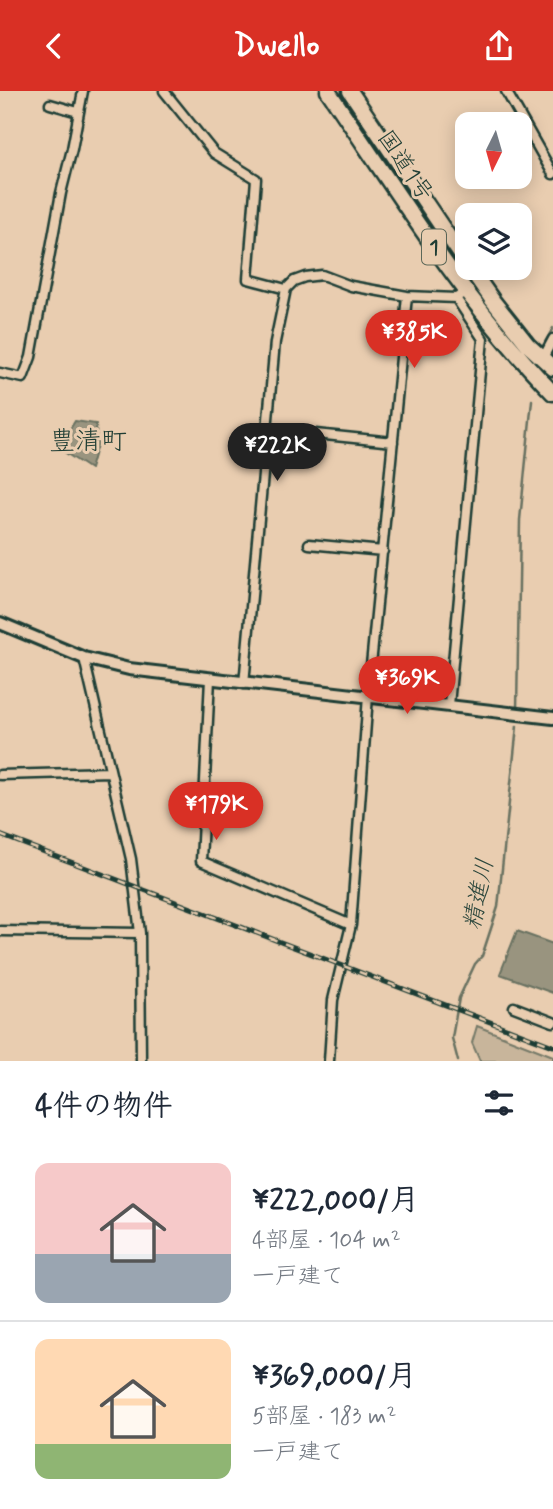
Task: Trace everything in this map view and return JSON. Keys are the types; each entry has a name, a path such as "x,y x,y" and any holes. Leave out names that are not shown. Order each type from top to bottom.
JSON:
{"highway":[{"name":"国道1号","path":"328,91 460,295 553,393"},
{"name":"国道1号","path":"350,91 455,245"},
{"name":"国道1号","path":"479,280 528,345 548,363"}],"street":[{"path":"0,373 23,378 31,357 83,91"},
{"path":"164,91 214,153 256,179 248,279 286,289"},
{"path":"506,91 553,174"},
{"path":"50,104 78,112"},
{"path":"244,684 275,342 286,289 294,281 322,275 351,286 407,296 460,295 483,339 449,705"},
{"path":"329,1061 333,1000 351,925 368,696 407,296"},
{"path":"548,363 553,339"},
{"path":"267,429 393,442"},
{"path":"309,544 383,551"},
{"path":"0,623 84,658 130,669 553,718"},
{"path":"84,658 131,859 140,933 141,1061"},
{"path":"210,679 201,861 351,925"},
{"path":"0,775 110,772"},
{"path":"0,931 140,933"},
{"path":"514,1007 553,1022"}],"shaded area":[{"path":"75,421 96,424 97,445 90,469 58,448"},
{"path":"517,931 553,944 553,993 500,974"},
{"path":"477,1026 553,1056 553,1061 480,1061 472,1043"}],"waterway":[{"name":"精進川","path":"541,349 553,328"},
{"name":"精進川","path":"517,710 520,520 532,400"},
{"name":"精進川","path":"458,1061 452,1038 459,998 475,964 482,956 498,907 517,726"}],"railway":[{"path":"0,835 553,1046"}],"district":[{"name":"豊清町","path":"88,440"}]}
